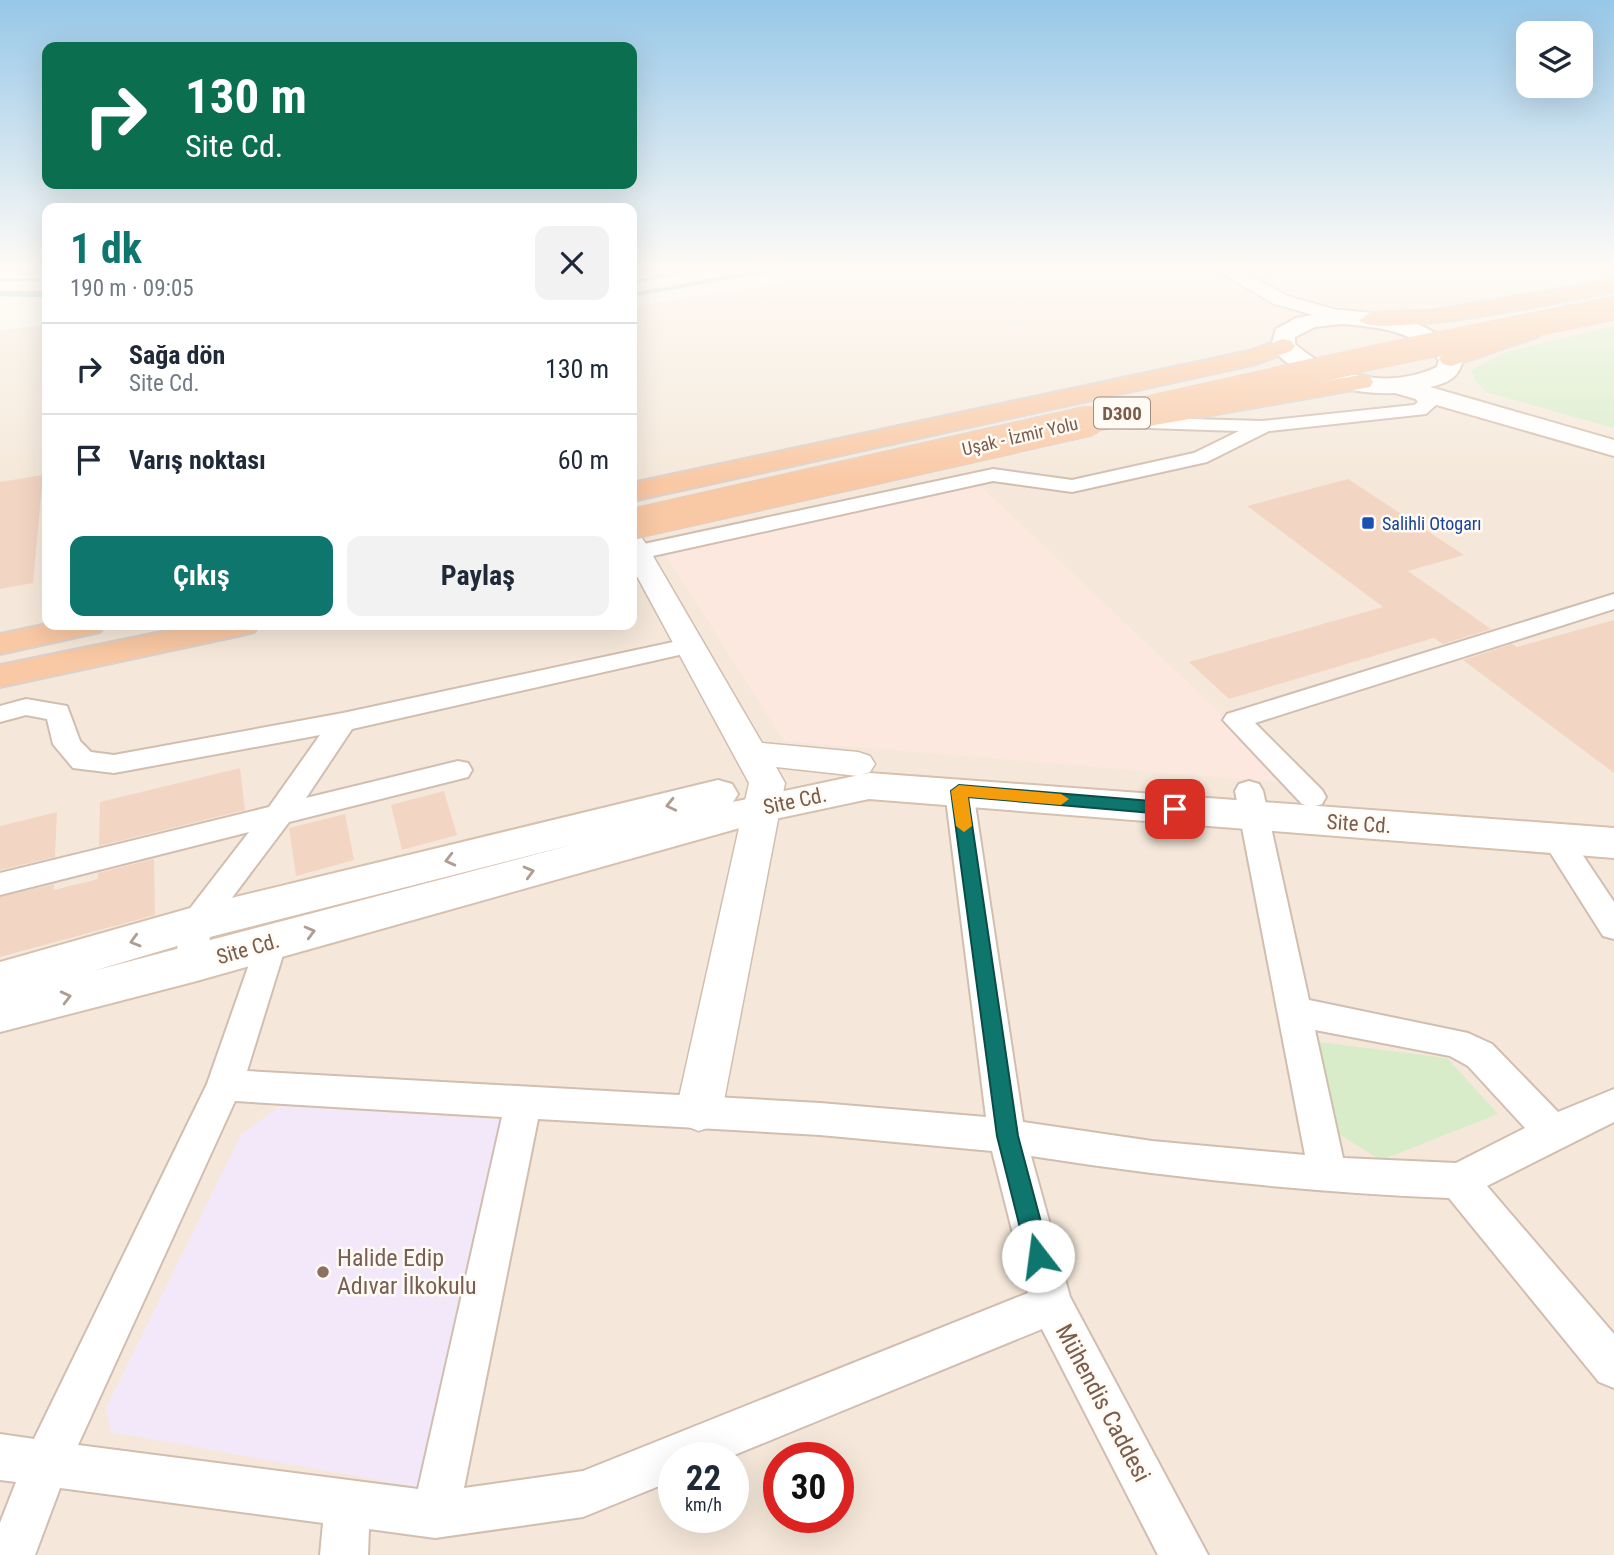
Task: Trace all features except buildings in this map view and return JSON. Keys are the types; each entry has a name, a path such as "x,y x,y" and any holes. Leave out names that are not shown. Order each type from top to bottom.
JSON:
{"highway":[{"path":"637,491 1256,356 1283,340"},
{"name":"Uşak - İzmir Yolu","path":"637,505 1387,340"},
{"name":"Uşak - İzmir Yolu","path":"637,539 1380,355 1457,340"},
{"path":"1450,365 1512,340"},
{"path":"637,539 1122,423 1361,382"},
{"path":"0,631 42,619"},
{"path":"0,644 65,630"},
{"path":"0,668 171,630"},
{"path":"0,676 218,630"}],"main road":[{"path":"1283,340 1292,356 1309,367 1361,382 1393,385 1614,448"},
{"path":"1432,340 1443,347 1450,365 1499,402 1614,438"},
{"path":"1393,385 1436,378 1450,365"},
{"name":"Site Cd.","path":"0,1013 194,944 760,781 858,764 1614,843"},
{"name":"Site Cd.","path":"0,980 194,944 271,942 760,781 1253,804 1312,797 1614,824"}],"street":[{"path":"1122,423 1265,426 1419,410 1429,403 1419,392"},
{"path":"637,539 993,475 1072,486 1200,458 1265,426"},
{"path":"637,545 692,645 760,781 699,1111"},
{"path":"1312,797 1236,720 1614,601"},
{"path":"0,714 26,707 58,712 67,744 83,761 114,764 343,722 692,645"},
{"path":"194,944 343,722"},
{"path":"0,884 458,770"},
{"name":"Mühendis Caddesi","path":"959,791 1007,1136 1051,1304 1184,1555"},
{"path":"1253,804 1328,1175"},
{"path":"1556,838 1614,927"},
{"path":"11,1555 47,1462 225,1084 271,942"},
{"path":"1296,1012 1456,1043 1480,1055 1553,1132"},
{"path":"225,1084 699,1111 1007,1136 1152,1158 1328,1175 1459,1181 1553,1132 1614,1105"},
{"path":"435,1515 524,1101"},
{"path":"1459,1181 1614,1367"},
{"path":"0,1457 435,1515 583,1494 1051,1304"},
{"path":"344,1555 348,1502"}],"shaded area":[{"path":"0,340 42,340 42,630 637,630 637,340 1614,340 1614,1555 0,1555"},
{"path":"980,486 1220,713 1279,782 784,741 666,555"},
{"name":"Halide Edip Adıvar İlkokulu","path":"280,1106 509,1120 423,1488 111,1432 106,1408 241,1135"}],"green space":[{"path":"1558,340 1614,340 1614,428 1486,392 1475,381 1471,370 1507,352"},
{"path":"1319,1042 1447,1058 1498,1114 1381,1160 1339,1134"}],"slow traffic":[{"path":"964,826 959,791 1061,799"}],"place":[{"name":"Salihli Otogarı","path":"1368,523"},
{"name":"Halide Edip Adıvar İlkokulu","path":"323,1272"}],"route":[{"path":"1038,1256 1007,1136 959,791 1175,809"}]}
